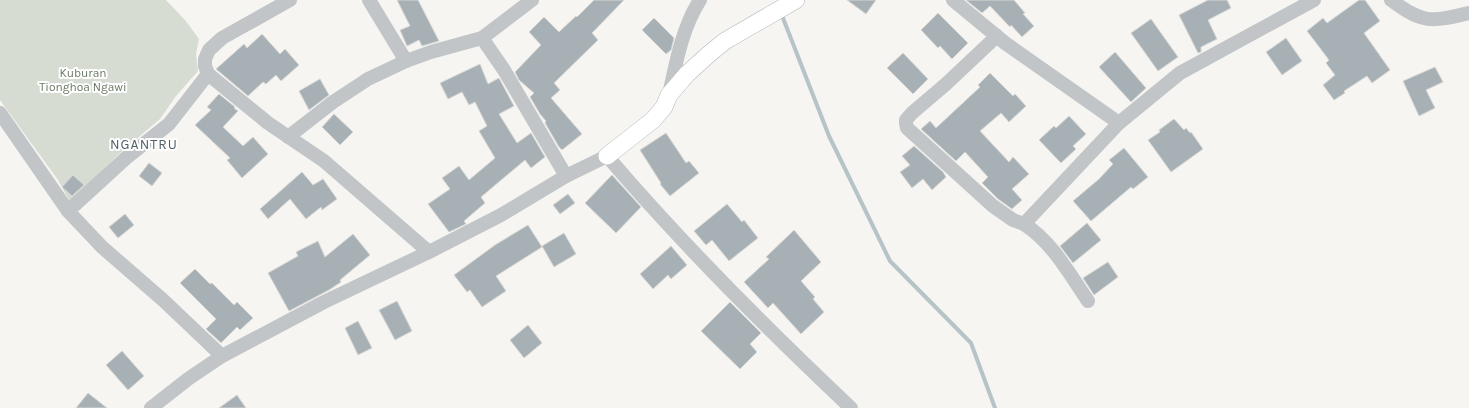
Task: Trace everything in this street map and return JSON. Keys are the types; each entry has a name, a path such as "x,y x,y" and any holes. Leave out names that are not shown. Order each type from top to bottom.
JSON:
{"main road":[{"path":"607,156 652,120 664,107 669,95 686,74 725,41 796,0"}],"street":[{"path":"290,0 222,38 209,50 205,59 205,66 208,74 268,123 324,161 429,252"},
{"path":"369,0 406,61"},
{"path":"288,137 339,98 368,80 406,61 431,52 482,38 532,0"},
{"path":"669,95 676,61 685,32 700,0"},
{"path":"953,0 997,36 1120,123"},
{"path":"1024,224 1120,123 1180,73 1314,0"},
{"path":"1391,0 1406,12 1422,19 1439,20 1469,13"},
{"path":"997,36 946,84 912,113 906,120 907,128 993,206 1013,220 1024,224 1042,238 1088,301"},
{"path":"482,38 504,70 566,176"},
{"path":"68,211 126,158 169,124 208,74"},
{"path":"0,113 68,211 102,247 163,300 222,356"},
{"path":"151,408 188,379 222,356 324,302 429,252 501,215 566,176 607,156 729,289 793,354 851,408"}],"green space":[{"name":"Kuburan Tionghoa Ngawi","path":"0,0 166,0 185,20 199,39 196,54 198,71 176,96 160,119 120,153 70,202 58,180 0,100"}],"building":[{"path":"397,0 418,0 439,41 422,46 419,40 407,46 400,30 410,26"},
{"path":"594,0 624,0 592,33 598,40 554,83 560,90 551,98 582,134 562,150 545,123 546,121 530,97 534,93 519,80 515,72 541,45 529,32 544,17 559,32"},
{"path":"847,0 876,0 866,14"},
{"path":"966,0 1014,0 1025,13 1023,14 1034,26 1022,37 990,6 982,13"},
{"path":"1208,0 1227,0 1231,8 1208,20 1217,39 1201,47 1201,52 1198,53 1179,15"},
{"path":"1359,0 1365,0 1380,21 1364,33 1390,70 1372,83 1367,76 1344,91 1345,93 1334,100 1323,85 1335,75 1326,63 1329,60 1307,31 1323,18 1327,23"},
{"path":"938,13 968,43 952,59 940,46 938,48 921,30"},
{"path":"654,18 674,38 671,50 666,54 642,30"},
{"path":"1151,19 1178,57 1158,71 1131,33"},
{"path":"262,34 280,54 285,49 299,65 281,81 276,75 266,84 263,82 248,96 216,69 244,44 247,48"},
{"path":"1286,38 1302,61 1282,75 1266,52"},
{"path":"1115,52 1146,88 1131,102 1099,67"},
{"path":"903,53 928,79 913,94 887,68"},
{"path":"480,64 488,84 499,78 514,106 499,114 517,143 531,133 545,157 531,168 525,160 481,197 485,203 464,221 466,224 449,232 428,204 450,189 442,178 459,166 469,180 495,158 479,131 487,126 475,102 469,105 462,92 448,99 440,83"},
{"path":"1435,67 1443,82 1426,90 1435,108 1419,116 1403,81"},
{"path":"990,73 1013,96 1015,94 1026,106 1009,122 1001,113 980,131 1009,162 1013,157 1029,174 1012,189 1022,200 1012,209 998,199 982,183 988,177 965,152 956,161 921,129 930,121 936,128 980,87 978,85"},
{"path":"320,79 329,95 309,110 299,91"},
{"path":"219,94 238,111 223,127 243,146 253,137 268,154 242,178 227,160 230,158 195,125 211,110 207,107"},
{"path":"334,114 353,132 340,145 322,127"},
{"path":"1069,116 1086,134 1073,146 1076,149 1061,163 1039,140 1054,126 1056,128"},
{"path":"1174,119 1184,130 1186,128 1190,133 1191,132 1203,149 1171,172 1148,140 1160,132 1159,130"},
{"path":"666,133 686,163 689,161 699,173 670,196 660,184 661,183 640,150"},
{"path":"914,146 943,172 946,177 932,190 923,179 912,188 900,172 910,165 902,156"},
{"path":"1124,148 1148,177 1133,189 1131,187 1091,221 1073,201 1099,179 1113,164 1109,160"},
{"path":"149,163 162,173 152,186 139,176"},
{"path":"302,172 313,185 323,179 337,199 322,210 321,207 306,219 290,199 268,219 260,209"},
{"path":"73,175 84,185 72,196 62,187"},
{"path":"612,175 641,207 616,233 585,203"},
{"path":"568,194 575,203 560,214 553,205"},
{"path":"727,204 742,222 744,220 758,238 729,261 712,240 706,245 694,231"},
{"path":"125,214 134,225 118,238 109,227"},
{"path":"1087,223 1101,240 1073,263 1060,246"},
{"path":"528,225 542,247 496,276 506,291 482,307 470,290 467,292 454,275 495,245"},
{"path":"794,230 821,262 801,281 815,297 813,299 824,312 801,334 773,303 768,308 744,282 769,259 766,257"},
{"path":"564,233 576,254 554,267 542,246"},
{"path":"353,234 370,255 340,280 341,282 289,311 268,273 298,256 296,252 318,241 325,257"},
{"path":"671,246 687,265 671,279 668,275 653,289 640,274"},
{"path":"1108,262 1118,277 1094,295 1083,278"},
{"path":"195,269 210,284 212,283 234,305 237,302 253,318 240,330 237,327 221,343 206,329 216,319 180,283"},
{"path":"397,301 412,331 395,340 379,310"},
{"path":"730,302 761,333 750,344 757,352 740,369 701,331"},
{"path":"358,321 372,348 358,355 345,328"},
{"path":"528,325 542,343 524,358 510,340"},
{"path":"122,351 144,376 128,390 106,365"},
{"path":"88,393 107,408 76,408"},
{"path":"237,395 246,408 219,408"}],"waterway":[{"path":"781,13 829,136 890,261 971,343 995,408"}],"district":[{"name":"NGANTRU","path":"144,144"}]}
